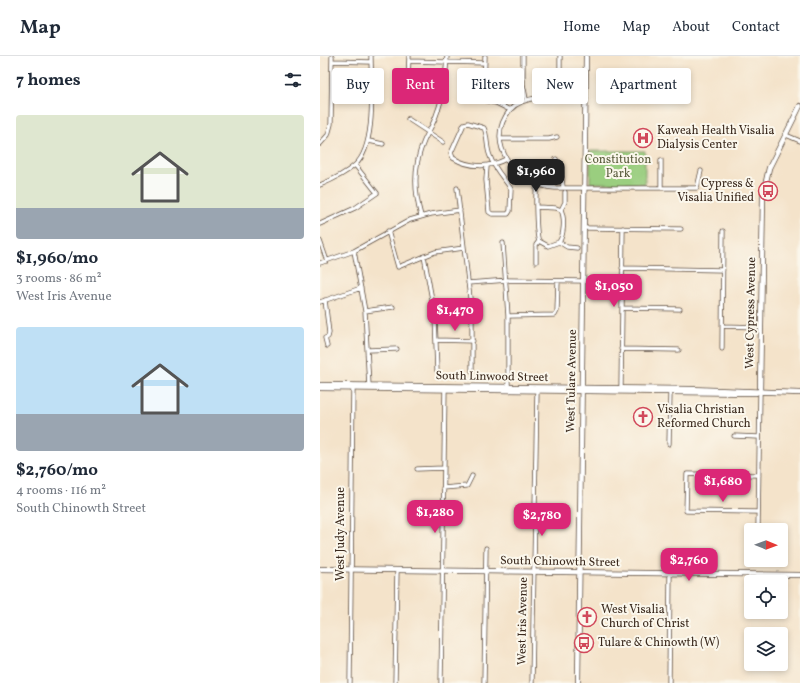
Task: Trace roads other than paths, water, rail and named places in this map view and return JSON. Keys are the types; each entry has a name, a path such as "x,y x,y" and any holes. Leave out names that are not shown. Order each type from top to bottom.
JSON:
{"street":[{"path":"320,144 328,135 331,124 332,56"},
{"path":"320,185 355,165 361,157 368,141 371,56"},
{"path":"409,56 409,68"},
{"path":"422,216 416,190 416,178 421,150 440,105 446,77 446,56"},
{"path":"485,56 484,100 496,103 510,110"},
{"path":"523,56 523,84 526,99"},
{"path":"560,56 560,68"},
{"name":"West Tulare Avenue","path":"586,56 586,68"},
{"path":"332,61 371,62"},
{"path":"409,61 485,63"},
{"path":"532,99 526,99 510,110 502,123 501,139 506,158 517,173 537,185 550,188 697,188 701,171"},
{"name":"West Tulare Avenue","path":"578,683 586,104"},
{"name":"West Cypress Avenue","path":"758,523 764,195 769,168 800,106"},
{"path":"408,119 443,142"},
{"path":"487,166 486,180 489,212 492,214 508,214 510,211 511,189 494,165 487,148 484,128 468,123 464,124 451,155 453,158 464,163 487,166 494,165 506,158"},
{"path":"786,135 800,141"},
{"path":"501,139 549,138 557,136"},
{"path":"368,141 383,144"},
{"path":"556,159 561,172 563,187"},
{"path":"661,160 661,188"},
{"path":"320,224 354,208 376,193 355,165"},
{"path":"537,185 536,235 539,241 548,246 559,242 563,234 563,216 561,210 565,202 565,192"},
{"path":"457,188 468,283 472,340 472,371"},
{"path":"537,207 556,208 561,210"},
{"path":"320,263 354,250 388,231 422,216 460,210"},
{"path":"584,228 681,229"},
{"path":"622,228 621,388 626,392"},
{"path":"388,231 398,267 424,256 449,249 464,248"},
{"path":"722,349 723,231"},
{"path":"320,241 327,260"},
{"path":"536,262 536,246 539,241"},
{"path":"559,242 567,247 577,248"},
{"path":"503,243 504,280 508,316 508,387"},
{"path":"354,250 365,311 369,387"},
{"path":"424,256 432,292 437,371"},
{"path":"622,268 723,270"},
{"path":"468,283 504,280 584,281"},
{"path":"508,316 555,315 557,311 558,281"},
{"path":"320,302 361,288"},
{"path":"320,340 328,337 329,333 326,300"},
{"path":"365,311 393,307"},
{"path":"622,308 680,309"},
{"path":"722,326 761,326"},
{"path":"325,338 327,346"},
{"path":"436,340 472,340"},
{"path":"368,350 397,349"},
{"path":"621,349 679,350"},
{"name":"South Linwood Street","path":"320,385 352,387"},
{"name":"West Judy Avenue","path":"350,683 352,387"},
{"name":"South Linwood Street","path":"320,388 369,387 535,389 751,394 760,392"},
{"name":"South Linwood Street","path":"445,388 508,387 535,389"},
{"path":"441,683 445,388"},
{"name":"South Linwood Street","path":"582,390 621,388 751,390 760,392 800,393"},
{"name":"West Iris Avenue","path":"532,683 535,389"},
{"path":"669,444 670,393 672,391 689,389"},
{"path":"734,436 759,437"},
{"path":"417,469 444,468"},
{"path":"758,512 686,511 687,474 759,475"},
{"path":"443,488 467,486 472,476"},
{"path":"484,683 486,548"},
{"name":"South Chinowth Street","path":"320,569 800,575"},
{"path":"395,683 397,570"},
{"path":"669,683 670,573"}],"place":[{"name":"Kaweah Health Visalia Dialysis Center","path":"643,138"},
{"name":"Cypress & Visalia Unified","path":"768,191"},
{"name":"Visalia Christian Reformed Church","path":"643,417"},
{"name":"West Visalia Church of Christ","path":"587,617"},
{"name":"Tulare & Chinowth (W)","path":"584,643"}],"park label":[{"name":"Constitution Park","path":"618,167"}]}
